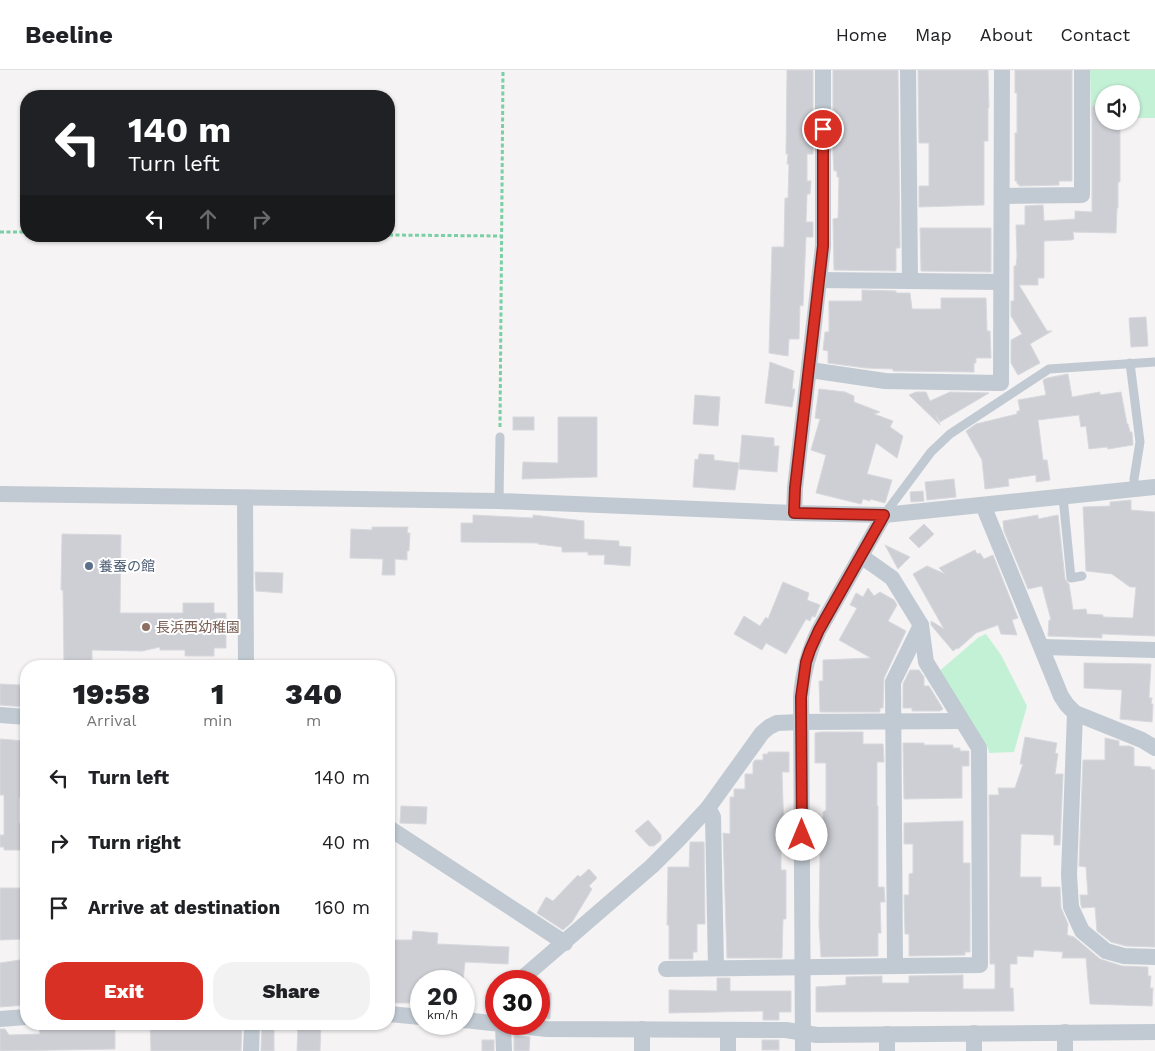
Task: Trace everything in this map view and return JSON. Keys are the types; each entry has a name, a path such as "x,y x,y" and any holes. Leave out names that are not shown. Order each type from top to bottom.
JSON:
{"street":[{"path":"794,513 795,488 823,246 823,70"},
{"path":"908,70 910,281"},
{"path":"810,370 885,381 1006,389 1001,282 1002,70"},
{"path":"1002,196 1082,195 1082,70"},
{"path":"819,280 1001,282"},
{"path":"0,494 499,501 884,515 1155,487"},
{"path":"244,498 246,660"},
{"path":"983,505 1067,705 1076,713 1154,746"},
{"path":"803,1051 803,677 810,650 884,515"},
{"path":"666,969 980,965 979,748 926,662 921,625 892,578 861,556"},
{"path":"895,966 894,682 921,625"},
{"path":"1042,647 1155,650"},
{"path":"1076,713 1069,885 1071,908 1082,931 1106,951 1124,956 1155,957"},
{"path":"0,715 20,716"},
{"path":"532,970 652,866 708,808 762,733 769,727 777,723 802,722 961,721"},
{"path":"708,808 713,817 716,968"},
{"path":"395,832 564,943"},
{"path":"395,1015 410,1016"},
{"path":"0,1019 20,1017"},
{"path":"550,1029 786,1030 817,1036 1155,1032"},
{"path":"642,1029 642,1051"},
{"path":"251,1051 252,1030"},
{"path":"728,1030 728,1051"},
{"path":"1065,1032 1065,1051"},
{"path":"974,1033 974,1051"},
{"path":"887,1034 887,1051"},
{"path":"503,1035 504,1051"}],"lane":[{"path":"884,515 931,452 950,434 1006,389 1049,369 1155,362"},
{"path":"1130,363 1140,442 1134,479 1135,489"},
{"path":"499,501 500,437"},
{"path":"1063,497 1071,578 1082,576"}],"path":[{"path":"500,437 503,70"},
{"path":"0,232 20,232"},
{"path":"395,235 501,236"}],"green space":[{"path":"1090,70 1155,70 1155,118 1140,118 1140,85 1095,85 1095,117 1091,117"},
{"path":"986,634 1001,655 1027,706 1014,752 989,753 988,748 937,673 979,637"}],"building":[{"path":"787,70 813,70 813,154 807,154 807,181 811,181 810,194 807,194 806,222 813,222 813,237 806,237 803,306 800,305 799,339 789,339 788,356 769,353 772,247 784,247 785,198 788,198 789,164 787,164 788,154 786,154"},
{"path":"833,70 898,70 900,248 896,248 896,271 834,270 833,219 838,218 839,177 837,177 837,171 834,171 833,154"},
{"path":"918,70 988,70 989,108 988,141 984,141 984,205 919,207 919,186 929,186 929,143 919,143"},
{"path":"1015,70 1072,70 1072,181 1059,181 1059,185 1019,186 1017,181 1015,181 1017,93 1015,93"},
{"path":"1092,106 1095,106 1095,130 1120,130 1120,182 1118,182 1116,233 1073,232 1074,239 1071,240 1044,241 1044,278 1038,278 1038,285 1019,285 1047,331 1052,331 1030,344 1040,363 1018,375 1011,363 1011,340 1022,334 1011,316 1011,301 1014,301 1014,266 1016,266 1017,257 1016,225 1025,225 1025,206 1043,205 1044,221 1075,219 1075,211 1092,212"},
{"path":"920,228 991,228 991,272 921,271"},
{"path":"862,290 910,293 912,309 941,309 941,298 986,298 987,331 990,331 991,358 976,358 974,372 893,371 893,369 828,363 828,351 823,350 825,332 829,332 829,301 862,301"},
{"path":"1146,317 1148,346 1131,347 1129,318"},
{"path":"770,362 794,371 792,389 795,389 792,407 765,403"},
{"path":"1068,374 1072,397 1100,392 1100,395 1121,392 1127,424 1130,432 1132,432 1133,445 1108,449 1107,447 1089,449 1086,426 1081,427 1079,415 1038,420 1043,460 1047,460 1050,480 1036,482 1036,475 1008,479 1009,486 985,489 982,460 966,431 976,424 1017,414 1017,411 1020,411 1018,400 1046,395 1043,380"},
{"path":"819,389 845,392 854,396 854,402 880,412 874,414 893,421 890,427 903,436 897,458 876,443 867,474 892,480 885,503 863,499 861,504 816,493 826,455 811,450 820,419 815,418"},
{"path":"916,392 926,392 930,401 950,392 989,393 940,422 936,415 940,425 909,395"},
{"path":"695,395 720,397 718,426 693,424"},
{"path":"513,417 534,417 534,430 513,430"},
{"path":"558,417 597,417 597,477 522,479 523,462 558,463"},
{"path":"742,435 774,438 774,446 779,446 777,472 739,469"},
{"path":"699,454 714,455 714,460 739,463 735,490 693,487 695,459 698,460"},
{"path":"954,479 956,497 927,500 925,482"},
{"path":"923,491 924,501 911,502 910,492"},
{"path":"1131,500 1131,510 1155,512 1155,636 1102,634 1102,638 1048,636 1049,620 1051,620 1042,586 1028,589 1004,531 1003,521 1038,515 1038,519 1058,515 1065,579 1069,584 1073,610 1086,609 1087,614 1103,615 1103,617 1133,618 1136,587 1130,587 1112,574 1086,571 1083,507 1110,506 1110,502"},
{"path":"473,515 533,518 533,515 584,521 584,539 619,541 619,546 631,547 630,566 604,564 605,555 588,555 588,552 562,552 562,547 538,543 461,542 461,523 473,523"},
{"path":"924,524 934,534 919,548 909,538"},
{"path":"372,527 408,527 407,533 410,533 407,560 395,559 395,575 382,575 383,559 350,558 351,529 372,530"},
{"path":"62,534 121,535 120,613 183,613 183,603 214,603 214,613 226,613 226,648 214,648 214,656 185,656 185,650 160,650 160,647 142,651 92,650 92,660 64,660 63,590 61,590"},
{"path":"885,545 910,557 898,569"},
{"path":"975,550 984,559 993,555 1018,618 1012,620 1017,635 1001,634 998,625 976,633 958,649 953,651 931,625 931,621 944,629 913,574 927,566 945,574 939,568"},
{"path":"255,572 283,573 282,593 256,591"},
{"path":"783,582 809,593 807,600 820,605 815,617 812,616 810,621 806,619 786,654 766,643 762,650 734,634 744,616 760,626 766,617 768,619"},
{"path":"868,588 874,596 880,592 894,600 897,605 888,621 906,631 884,678 883,708 880,708 880,712 820,712 819,681 823,681 823,660 871,658 839,640 857,608 850,605 856,593 863,597"},
{"path":"1084,663 1151,664 1149,698 1152,698 1151,704 1153,704 1152,722 1120,719 1122,690 1084,688"},
{"path":"910,670 919,670 924,677 924,686 929,686 943,709 940,711 912,711 912,708 903,708 903,684"},
{"path":"0,684 20,685 20,707 0,705"},
{"path":"863,732 863,744 883,744 884,762 877,762 878,887 884,887 885,902 880,902 881,933 878,933 878,956 821,957 819,925 820,830 823,830 823,812 826,810 826,763 815,763 815,733"},
{"path":"1025,737 1057,743 1055,753 1058,754 1055,774 1063,774 1060,845 1054,845 1054,835 1021,834 1020,877 1041,877 1041,887 1060,887 1061,908 1068,924 1067,935 1074,937 1100,959 1122,966 1148,967 1148,976 1151,976 1150,988 1153,988 1152,1006 1090,1004 1086,958 1062,958 1063,952 1034,950 1033,957 1017,956 1017,964 1010,964 1010,988 1013,988 1014,1011 816,1012 816,987 846,985 846,977 882,976 882,983 909,983 909,976 963,975 963,989 995,989 995,964 990,964 989,795 999,795 998,788 1015,788 1023,764 1020,764"},
{"path":"1105,738 1119,741 1119,746 1134,748 1134,766 1151,767 1151,769 1155,770 1155,947 1126,946 1111,942 1097,931 1095,907 1082,908 1081,905 1080,895 1088,895 1086,867 1079,866 1083,760 1105,760"},
{"path":"0,739 20,741 20,850 4,850 4,847 0,847 0,835 4,835 4,795 0,795"},
{"path":"903,743 953,745 953,748 960,748 960,751 969,751 969,766 962,766 962,798 904,799"},
{"path":"768,752 789,752 789,772 782,772 784,834 781,834 781,870 786,870 786,919 783,919 782,958 727,958 723,833 730,834 730,797 734,797 734,789 745,789 745,774 753,774 753,763 755,760 763,760 763,754 768,754"},
{"path":"401,806 427,807 426,824 400,823"},
{"path":"648,820 661,835 661,840 654,846 649,846 635,831"},
{"path":"963,821 963,863 970,863 970,952 965,952 965,955 909,956 909,934 905,934 904,895 909,895 909,874 913,873 913,844 904,844 904,823"},
{"path":"690,842 704,842 705,924 697,924 697,952 693,952 693,959 669,959 669,925 667,925 668,867 689,868"},
{"path":"589,869 597,878 589,886 592,889 572,922 563,930 537,913 546,897 553,901 578,875 580,877"},
{"path":"0,888 20,888 20,939 0,940"},
{"path":"413,931 438,933 437,944 509,947 508,964 465,962 464,970 410,970 410,1003 395,1003 395,940 412,940"},
{"path":"20,960 20,1005 0,1007 0,963"},
{"path":"717,978 730,978 730,991 791,991 791,1012 779,1012 779,1020 763,1020 763,1011 669,1013 669,990 717,991"},
{"path":"0,1029 5,1029 9,1035 40,1034 40,1030 115,1030 115,1049 0,1051"},
{"path":"150,1030 242,1030 241,1051 151,1051"},
{"path":"262,1030 274,1030 274,1051 261,1051"},
{"path":"298,1030 321,1030 320,1051 297,1051"},
{"path":"514,1035 530,1037 529,1051 514,1051"},
{"path":"482,1040 494,1040 494,1051 482,1051"},
{"path":"762,1040 779,1040 779,1050 762,1050"}],"place":[{"name":"養蚕の館","path":"89,566"},
{"name":"長浜西幼稚園","path":"146,627"}],"route":[{"path":"802,835 801,697 806,662 819,630 884,515 794,513 795,488 823,246 823,129"}]}
